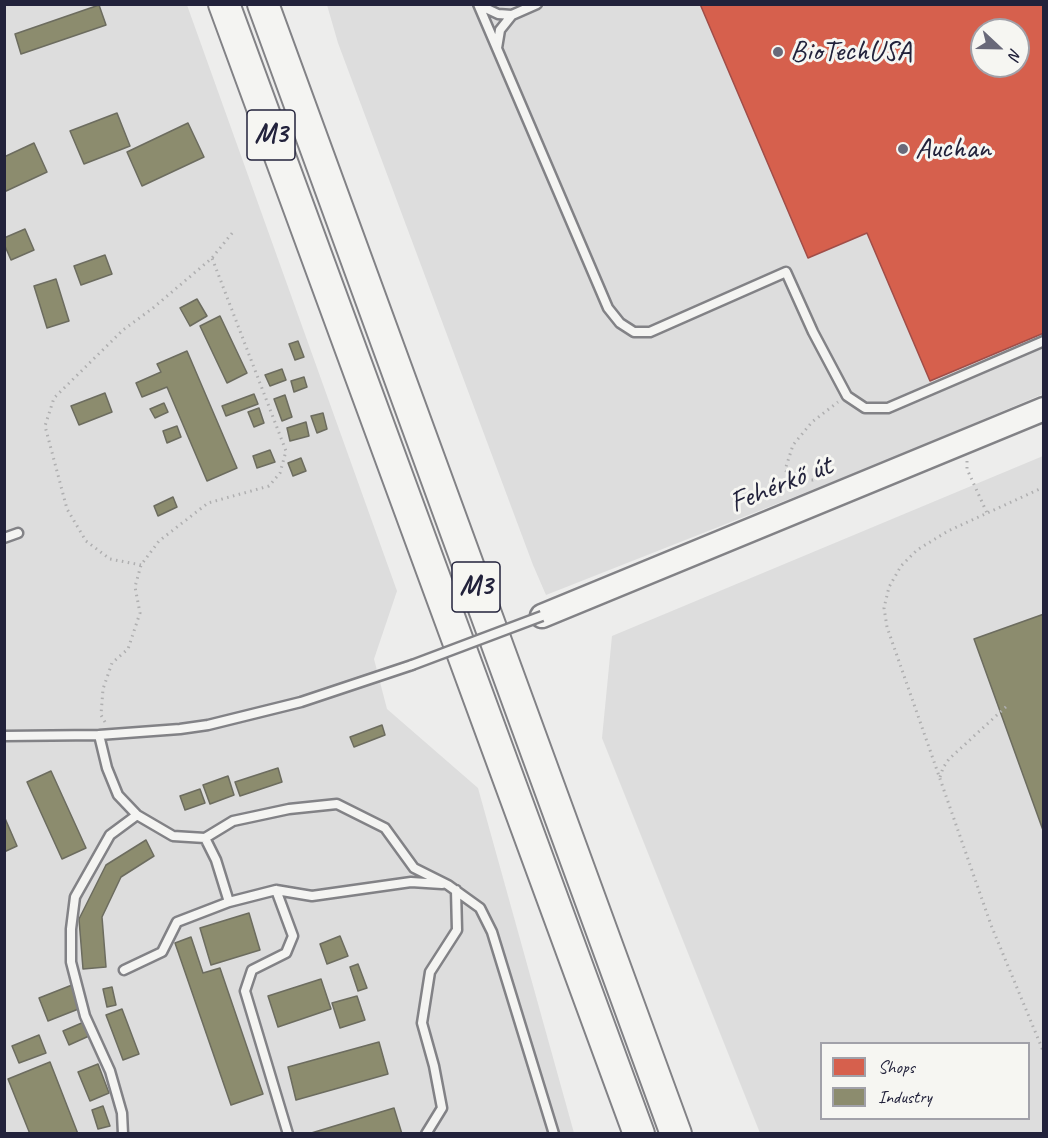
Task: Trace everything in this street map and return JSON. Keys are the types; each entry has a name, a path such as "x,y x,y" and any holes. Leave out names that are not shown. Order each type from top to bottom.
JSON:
{"highway":[{"name":"M3","path":"224,4 639,1134"},
{"name":"M3","path":"263,4 676,1134"}],"street":[{"name":"Fehérkő út","path":"542,616 1044,410"}],"lane":[{"path":"497,48 500,30 512,15 537,4"},
{"path":"478,5 498,14 512,15"},
{"path":"478,5 608,308 620,323 634,332 650,332 786,272 813,332 847,396 866,408 888,408 1044,341"},
{"path":"4,538 18,532"},
{"path":"4,736 99,735 180,729 231,720 301,702 412,665 542,616"},
{"path":"99,735 107,768 118,795 137,815 173,836 205,838 233,821 289,809 337,804 386,828 414,868 452,887 480,908 492,932 554,1134"},
{"path":"123,1134 122,1113 110,1071 85,1016 71,962 71,929 75,897 110,835 137,815"},
{"path":"205,838 216,860 229,902"},
{"path":"124,970 162,952 177,922 229,902 276,890 312,896 411,882 452,887"},
{"path":"426,1134 442,1108 434,1066 422,1023 430,972 457,930 452,887"},
{"path":"276,890 293,936 286,953 252,970 245,991 288,1134"}],"path":[{"path":"141,565 110,559 86,541 67,509 45,426 54,398 123,330 212,258 233,232"},
{"path":"111,734 101,715 103,689 112,663 128,648 140,613 135,587 141,565 159,541 207,503 269,486 280,473 286,451 212,258"},
{"path":"832,473 813,480 795,480 785,470 793,445 812,422 847,396"},
{"path":"966,441 967,469 987,513"},
{"path":"1044,487 948,531 917,550 901,566 889,587 884,608 887,627 991,925 1044,1053"},
{"path":"939,779 950,759 1009,704"}],"shaded area":[{"path":"4,5 187,5 397,591 374,659 387,709 478,788 574,1133 5,1133"},
{"path":"327,5 1043,5 1043,394 888,460 546,595 338,43"},
{"path":"1043,456 1043,1133 760,1133 602,738 612,636"}],"building: Shops":[{"name":"Auchan","path":"700,4 1044,4 1044,333 930,381 867,233 808,258"}],"building: Industry":[{"path":"99,5 106,25 21,54 15,34"},
{"path":"117,113 130,146 84,164 70,131"},
{"path":"188,123 204,157 142,186 127,152"},
{"path":"34,143 47,172 4,192 4,157"},
{"path":"25,229 34,250 11,260 4,244 4,238"},
{"path":"105,255 112,274 81,285 74,266"},
{"path":"56,279 69,321 47,328 34,286"},
{"path":"197,299 207,316 190,326 180,308"},
{"path":"220,316 247,373 227,383 200,326"},
{"path":"298,341 304,357 295,360 289,344"},
{"path":"187,351 237,468 207,481 167,387 142,397 136,383 161,372 157,364"},
{"path":"282,369 286,380 270,386 265,375"},
{"path":"304,377 307,387 294,392 291,381"},
{"path":"105,393 112,412 79,425 71,406"},
{"path":"254,394 258,404 226,416 222,406"},
{"path":"285,395 292,417 282,421 274,399"},
{"path":"164,403 168,412 155,418 150,409"},
{"path":"259,408 264,423 254,427 248,412"},
{"path":"323,413 327,429 317,433 311,416"},
{"path":"306,422 309,436 290,441 287,428"},
{"path":"177,426 181,437 167,443 163,431"},
{"path":"270,450 275,462 257,468 253,456"},
{"path":"301,458 306,471 293,476 288,463"},
{"path":"173,497 177,507 158,516 154,506"},
{"path":"1044,614 1044,833 974,639"},
{"path":"382,725 385,735 354,747 350,737"},
{"path":"278,768 282,782 240,796 235,782"},
{"path":"51,771 86,848 62,859 27,782"},
{"path":"228,776 234,795 210,804 203,785"},
{"path":"200,789 205,803 185,810 180,796"},
{"path":"4,816 17,846 4,852"},
{"path":"146,840 154,856 121,877 102,917 106,967 83,969 79,919 106,865"},
{"path":"249,913 260,950 211,965 200,928"},
{"path":"340,936 348,956 327,964 320,944"},
{"path":"191,937 203,973 220,968 263,1094 231,1105 175,943"},
{"path":"358,964 367,988 358,991 350,967"},
{"path":"321,979 331,1009 278,1027 268,996"},
{"path":"72,985 81,1008 48,1021 39,998"},
{"path":"112,987 116,1005 107,1007 103,989"},
{"path":"357,996 365,1020 340,1028 332,1003"},
{"path":"122,1009 139,1054 123,1060 106,1015"},
{"path":"84,1022 89,1036 69,1045 63,1031"},
{"path":"39,1035 46,1053 19,1063 12,1046"},
{"path":"379,1042 388,1074 296,1100 288,1067"},
{"path":"50,1062 78,1134 30,1134 8,1079"},
{"path":"98,1064 109,1093 90,1101 78,1072"},
{"path":"103,1106 110,1126 98,1129 92,1110"},
{"path":"394,1108 402,1134 308,1134"}],"place":[{"name":"BioTechUSA","path":"778,52"},
{"name":"Auchan","path":"903,149"}]}
